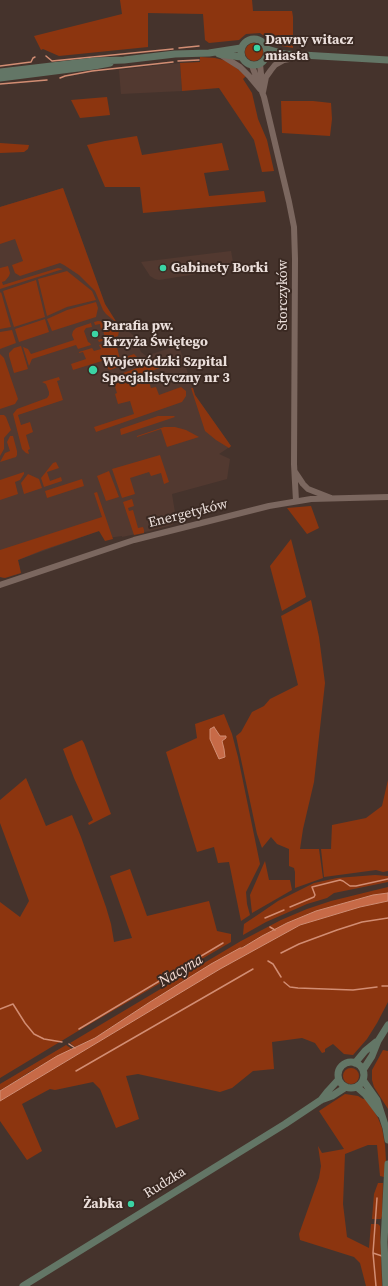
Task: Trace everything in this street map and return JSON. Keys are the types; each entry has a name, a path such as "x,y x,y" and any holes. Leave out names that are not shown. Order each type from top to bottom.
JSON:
{"main road":[{"path":"266,58 267,49 261,41 253,39 246,41 241,48 241,57 245,63 252,66 260,64 266,58 286,54"},
{"path":"0,78 94,66 124,60 170,55 209,53 241,48"},
{"path":"267,49 286,54 388,60"},
{"path":"209,53 241,57"},
{"path":"0,72 97,60 124,60"},
{"path":"363,1070 355,1063 346,1063 338,1072 338,1080 346,1088 357,1087 363,1080 363,1070 388,1025"},
{"path":"355,1063 365,1051 378,1041"},
{"name":"Rudzka","path":"321,1100 338,1080"},
{"path":"363,1080 377,1100 383,1117 388,1140"},
{"path":"357,1087 383,1117"},
{"name":"Rudzka","path":"23,1286 286,1124 321,1100 346,1088"},
{"path":"386,1286 384,1247 388,1164"}],"street":[{"path":"219,54 240,67 263,93"},
{"path":"263,93 266,77 275,65 287,60 310,55"},
{"name":"Storczyków","path":"260,64 263,93 289,202 294,236 294,472 296,501"},
{"name":"Storczyków","path":"252,66 263,93"},
{"path":"294,472 308,489 335,499"},
{"name":"Energetyków","path":"0,585 136,539 264,507 311,499 388,497"}],"shaded area":[{"path":"120,0 252,0 253,11 292,11 293,48 276,45 260,33 246,34 239,40 209,43 205,40 203,14 148,13 148,47 59,56 43,49 41,50 34,36 122,14"},
{"path":"254,43 260,46 263,52 260,58 254,61 248,58 245,52 248,46"},
{"path":"200,57 215,58 227,61 246,76 243,79 252,93 258,119 267,140 274,171 262,172 254,140 219,88 182,91 180,63 200,62"},
{"path":"180,63 182,91 121,94 119,70"},
{"path":"107,97 110,115 80,118 71,100"},
{"path":"281,101 313,101 331,103 332,119 330,136 282,133"},
{"path":"137,136 142,155 222,143 229,170 204,173 209,196 264,191 266,202 143,213 140,187 105,187 87,145"},
{"path":"0,143 29,145 28,149 24,152 0,153"},
{"name":"Wojewódzki Szpital Specjalistyczny nr 3","path":"63,188 105,304 117,323 133,335 141,352 146,356 179,346 195,395 231,446 219,454 230,459 227,479 172,494 176,519 172,525 122,537 108,538 99,531 18,560 21,573 3,578 0,577 0,207"},
{"path":"63,188 105,304 117,323 106,314 95,291 79,275 60,263 20,276 15,273 12,265 23,261 15,239 0,244 0,207"},
{"path":"231,251 234,268 159,280 150,276 141,262"},
{"path":"8,266 10,273 5,281 2,282 3,285 58,268 63,269 0,289 0,268"},
{"path":"67,271 92,291 96,300 67,307 47,316 38,279"},
{"path":"36,280 45,317 14,327 3,291"},
{"path":"1,292 11,327 0,329 0,293"},
{"path":"96,302 98,308 96,317 52,331 47,319 67,310"},
{"path":"45,319 49,332 19,342 15,329"},
{"path":"94,322 107,322 119,331 118,336 99,342 98,340 105,338 100,324 95,325"},
{"path":"91,323 92,327 86,328 84,331 88,342 91,345 78,349 76,345 32,359 29,366 23,347 28,349 31,354 74,340 72,335 76,328"},
{"path":"12,330 16,343 0,349 0,332"},
{"path":"115,340 120,359 134,354 137,357 136,361 110,370 108,369 105,360 73,370 71,364 86,359 83,352 79,352 92,348 94,351 101,349 99,345"},
{"path":"21,346 28,369 14,373 9,353 14,348"},
{"path":"0,354 4,358 18,399 15,404 0,409"},
{"path":"162,359 166,360 168,365 146,373 151,388 156,387 159,395 181,387 186,391 186,396 182,402 96,432 94,427 134,414 130,401 118,404 115,394 117,393 112,377"},
{"path":"59,377 60,380 57,381 63,400 18,415 21,425 30,422 33,432 26,435 30,449 28,450 29,454 26,453 22,449 13,414 17,409 47,398 49,392 46,384 42,382"},
{"path":"191,388 193,388 195,395 231,446 229,448 205,431"},
{"path":"0,415 4,415 6,417 11,430 4,438 4,449 0,456"},
{"path":"158,416 175,417 121,435 120,429"},
{"path":"164,427 175,427 186,430 199,437 167,447 161,429 137,437"},
{"path":"10,436 13,436 17,455 16,457 0,462 5,453 10,451 7,442"},
{"path":"160,455 169,482 164,484 161,473 151,476 149,472 130,478 135,494 122,498 112,469"},
{"path":"56,462 59,468 47,472 50,481 61,477 62,481 44,487 41,478 53,463"},
{"path":"109,471 119,497 106,501 97,476"},
{"path":"24,472 20,480 15,482 18,494 0,500 0,480"},
{"path":"28,474 39,479 42,488 24,494 21,483"},
{"path":"82,479 84,486 47,498 45,491"},
{"path":"97,492 113,539 105,541 99,531 18,560 21,573 5,578 0,577 0,550 102,517 94,493"},
{"path":"132,499 134,506 128,508 129,511 133,510 138,528 143,527 144,530 144,533 134,535 123,502"},
{"path":"311,506 319,528 307,534 287,508"},
{"path":"291,539 306,597 282,611 270,566"},
{"path":"311,600 319,637 325,683 314,782 300,849 319,849 323,878 295,888 294,868 289,866 289,849 277,844 271,837 262,848 257,834 236,736 241,732 252,712 264,706 270,699 298,685 281,616"},
{"path":"224,714 232,734 238,757 260,864 246,892 250,915 241,921 229,862 218,863 214,847 197,852 166,752 197,738 195,724"},
{"path":"214,727 220,736 226,736 226,738 222,741 225,757 219,759 210,739 210,729"},
{"path":"82,740 111,814 89,825 88,823 93,820 63,749"},
{"path":"26,778 46,826 72,815 106,907 114,942 132,938 110,876 130,869 147,916 209,901 217,931 231,934 231,942 0,1078 0,902 20,917 29,901 0,823 0,800"},
{"path":"388,780 388,871 383,872 376,870 324,877 321,849 331,849 332,825 366,818 382,806"},
{"path":"265,861 269,880 290,880 292,890 252,913 250,895"},
{"path":"375,875 388,876 388,882 334,893 327,898 307,904 266,922 243,935 244,924 278,901 314,883 337,878"},
{"path":"388,887 388,893 373,895 316,911 287,923 219,960 95,1038 75,1047 70,1043 241,941 281,920 331,901"},
{"path":"388,893 388,901 360,907 300,925 220,969 0,1101 0,1091 57,1056 95,1038 211,964 262,936 287,923 316,911 373,895"},
{"path":"388,901 388,1002 367,1039 353,1055 344,1054 333,1044 322,1053 315,1043 302,1038 272,1042 274,1069 253,1071 232,1088 220,1092 138,1074 126,1076 139,1119 116,1128 100,1089 93,1082 55,1090 50,1089 22,1104 42,1151 27,1160 0,1121 0,1101 220,969 300,925 360,907"},
{"path":"66,1045 72,1049 31,1071 0,1091 0,1084"},
{"path":"383,1050 388,1051 388,1109 374,1087 372,1080 372,1070"},
{"path":"351,1068 357,1070 359,1076 357,1082 351,1084 345,1082 343,1076 345,1070"},
{"path":"345,1094 358,1096 363,1099 366,1098 382,1128 386,1161 384,1177 380,1176 377,1145 368,1145 345,1154 343,1204 347,1237 369,1248 371,1224 378,1224 380,1226 382,1286 366,1286 360,1263 354,1257 300,1240 299,1234 319,1178 321,1166 318,1146 322,1153 344,1149 319,1111"},
{"path":"378,1183 383,1183 382,1216 381,1219 372,1219 374,1194"}],"waterway":[{"path":"179,48 199,46"},
{"path":"46,56 52,61 173,49"},
{"path":"0,66 31,62 35,57"},
{"path":"178,61 199,60"},
{"path":"60,78 92,71 173,62"},
{"path":"0,84 47,80"},
{"path":"290,907 314,897 315,895 312,887 340,880 350,886 356,886 388,879"},
{"path":"265,918 284,910"},
{"path":"281,953 299,944 337,930 362,922 388,918"},
{"path":"270,927 275,930"},
{"name":"Nacyna","path":"79,1029 223,943"},
{"path":"268,961 273,964 281,977"},
{"path":"76,1071 253,969"},
{"path":"284,982 290,987 298,988 353,990 377,987"},
{"path":"382,986 388,986"},
{"path":"0,1009 13,1004 34,1034 44,1039 62,1042"},
{"path":"69,1044 75,1048"},
{"path":"376,1286 373,1253 377,1198"},
{"path":"373,1253 382,1256"}],"place":[{"name":"Dawny witacz miasta","path":"257,48"},
{"name":"Gabinety Borki","path":"163,268"},
{"name":"Parafia pw. Krzyża Świętego","path":"95,334"},
{"name":"Wojewódzki Szpital Specjalistyczny nr 3","path":"93,370"},
{"name":"Żabka","path":"131,1204"}]}
